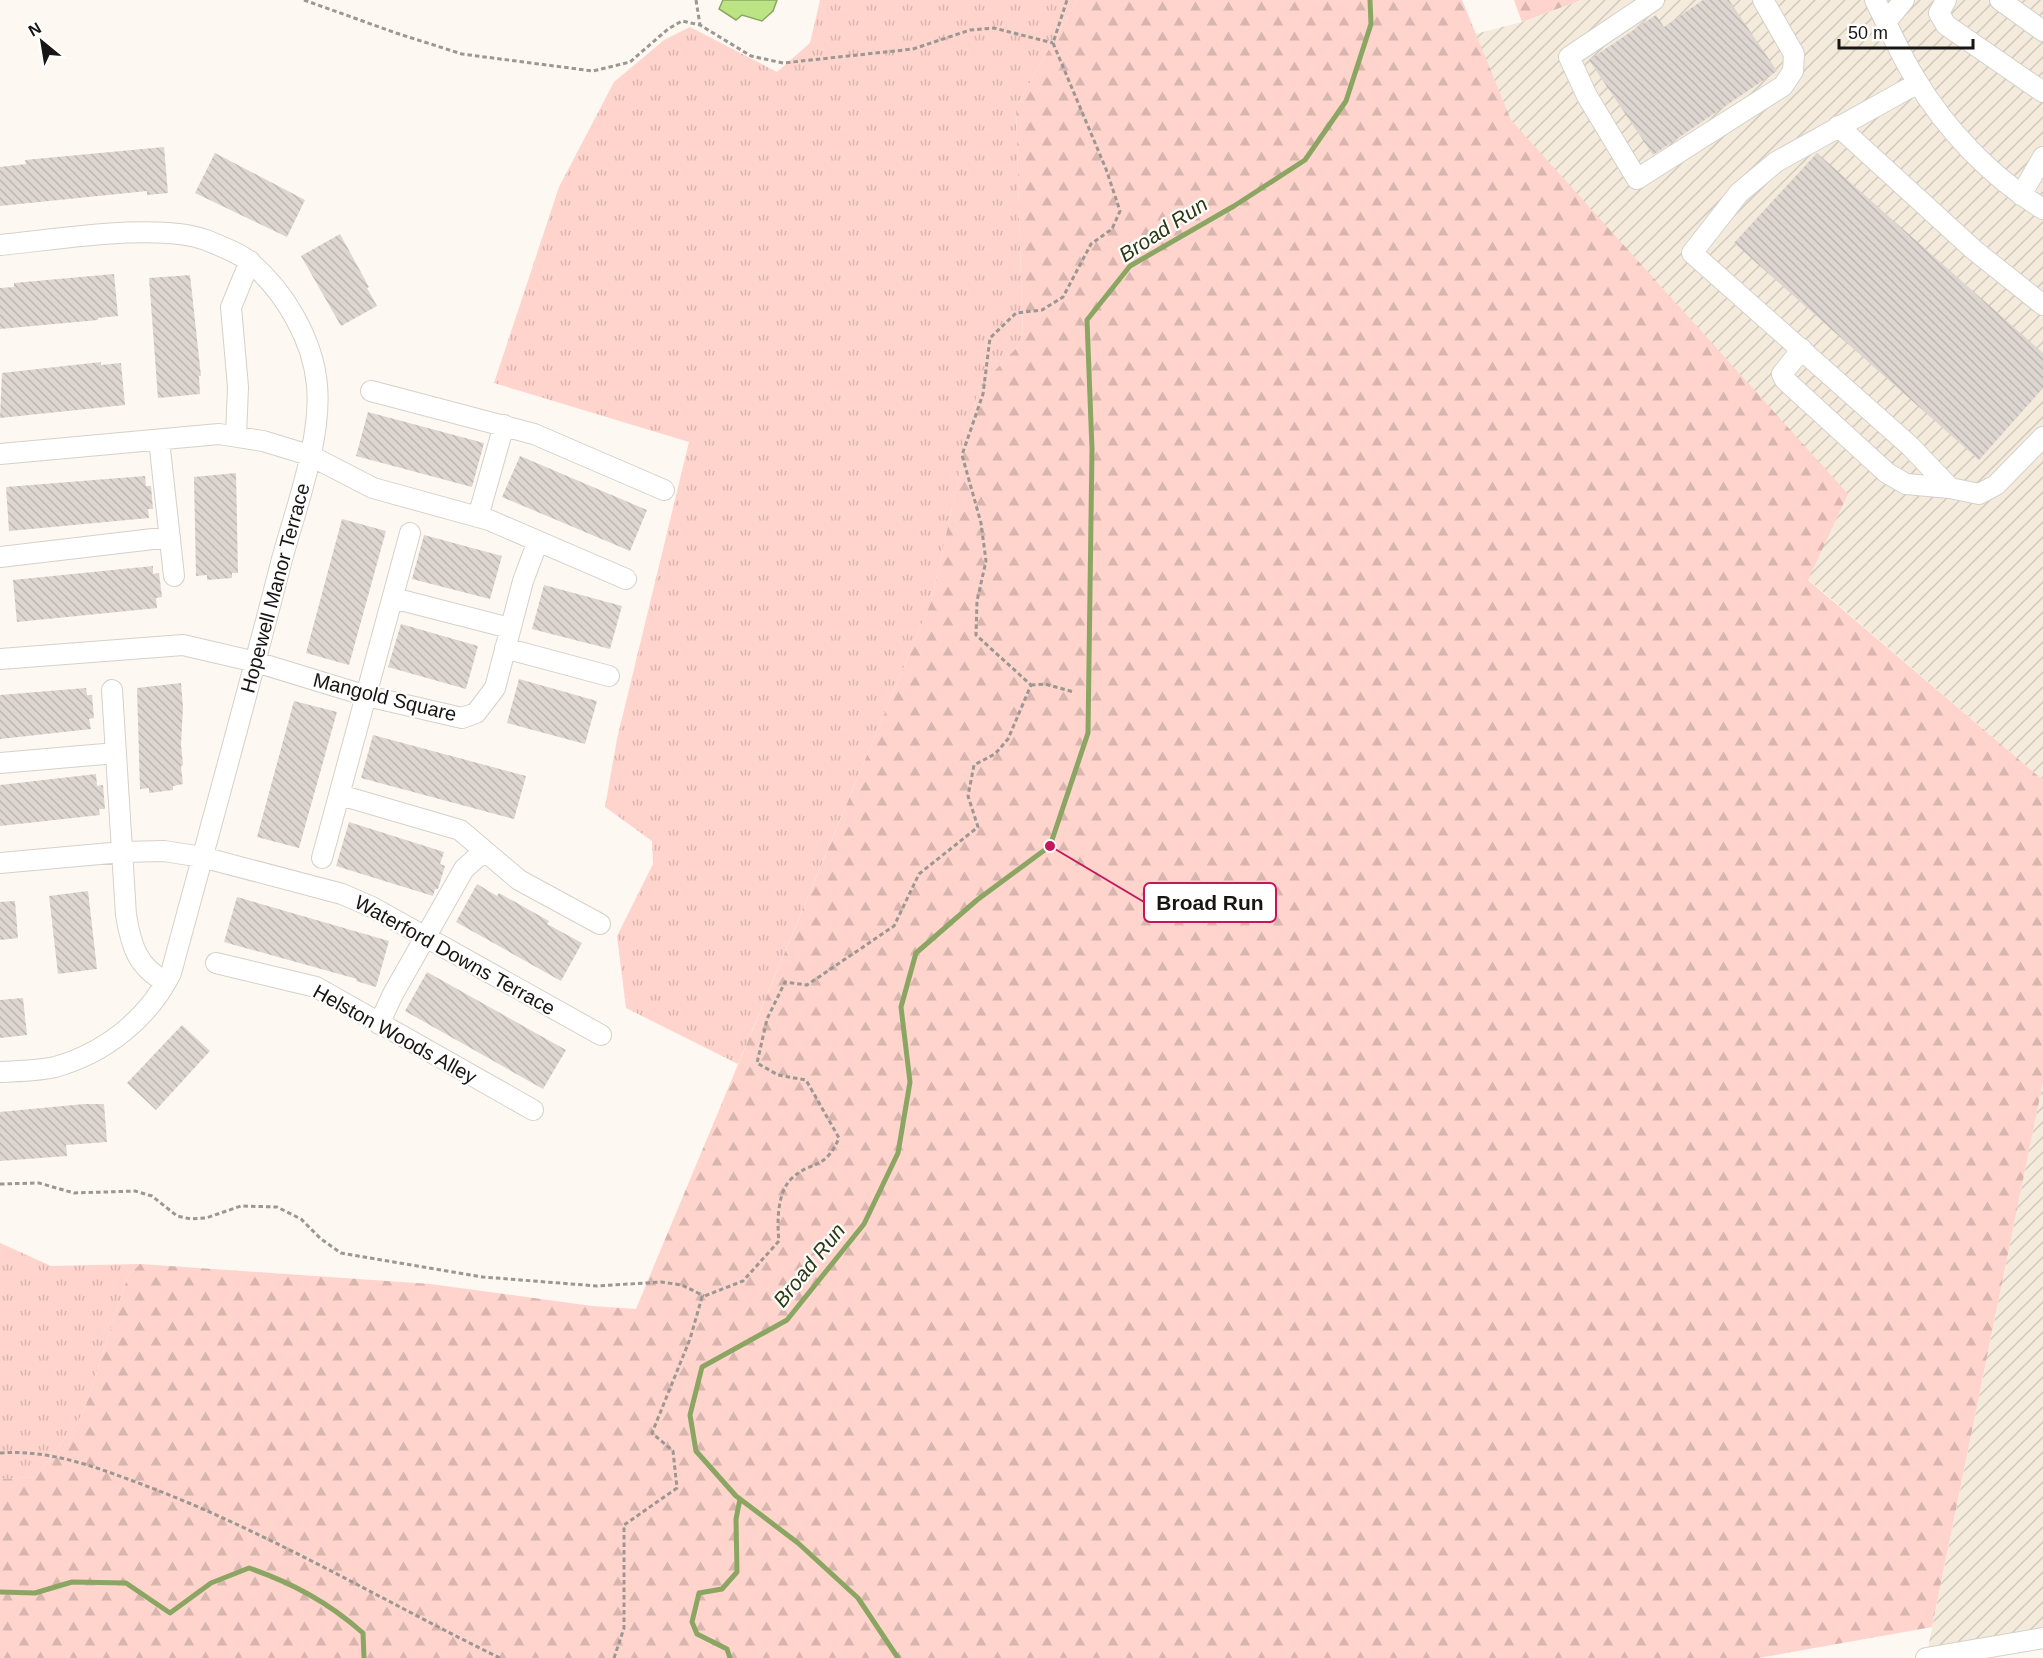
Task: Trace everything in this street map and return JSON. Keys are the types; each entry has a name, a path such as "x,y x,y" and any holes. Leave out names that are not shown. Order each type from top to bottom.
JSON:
{"street":[{"path":"1654,0 1569,57 1587,96 1637,179 1783,86 1793,71 1794,54 1763,0"},
{"path":"1875,0 1918,83 1942,118 1974,154 2021,195 2043,209"},
{"path":"1886,22 1904,0"},
{"path":"1946,0 1939,13 1946,25 2043,92"},
{"path":"2000,0 2043,31"},
{"path":"1918,83 1776,162 1739,193 1692,253 1910,446 1950,488"},
{"path":"1838,126 1974,250 2043,305"},
{"path":"2021,195 2043,157"},
{"name":"Hopewell Manor Terrace","path":"0,245 150,232 204,239 250,261 284,298 305,338 317,384 316,415 309,455 256,662 166,982 134,1024 97,1049 54,1067 0,1072"},
{"path":"236,436 238,387 231,307 250,261"},
{"path":"1802,349 1785,367 1782,374 1785,380 1887,473 1906,484 1950,488 1979,494 1996,485 2043,438"},
{"path":"371,391 534,434 664,490"},
{"path":"478,517 504,425"},
{"path":"0,454 219,434 263,441 309,455 373,488 478,517 626,579"},
{"path":"159,440 174,576"},
{"path":"322,858 368,696 410,532"},
{"path":"0,557 170,537"},
{"name":"Mangold Square","path":"0,658 183,645 256,662 368,696 462,718 476,713 495,688 523,582 538,541"},
{"path":"393,598 510,628"},
{"path":"505,648 609,675"},
{"path":"112,690 130,943 142,965 166,982"},
{"path":"0,763 116,753"},
{"path":"340,795 460,830 519,880 600,924"},
{"name":"Waterford Downs Terrace","path":"0,863 122,852 164,851 202,857 342,894 372,907 600,1035"},
{"path":"379,1024 393,994 464,869 484,851"},
{"name":"Helston Woods Alley","path":"216,963 316,987 533,1110"},
{"path":"1926,1658 2043,1638"}],"path":[{"path":"304,0 462,54 593,71 630,62 668,29 682,21 700,25 752,56 783,63 913,49 970,30 986,28 1053,43"},
{"path":"696,0 700,25"},
{"path":"1067,0 1053,43 1106,169 1120,211 1112,229 1091,244 1063,297 1042,310 1016,313 990,338 983,394 962,455 981,523 986,561 976,601 976,635 1031,685 1045,684 1074,692"},
{"path":"614,1658 624,1628 624,1525 677,1488 673,1451 652,1433 690,1339 702,1296 743,1281 779,1241 776,1215 790,1180 831,1157 839,1138 806,1080 778,1075 757,1063 766,1019 785,981 807,985 894,926 919,874 978,827 968,796 974,765 995,754 1008,739 1031,685"},
{"path":"0,1184 39,1184 74,1192 135,1191 152,1196 177,1216 191,1219 206,1218 241,1206 277,1207 301,1218 321,1239 341,1253 483,1277 597,1286 661,1282 682,1285 705,1296"},
{"path":"0,1453 79,1461 212,1511 305,1556 500,1658"}],"shaded area":[{"path":"723,0 777,0 773,11 762,21 742,15 736,20 719,9"},
{"path":"1581,0 2043,0 2043,780 1808,579 1511,120 1475,34 1522,22"},
{"path":"2043,1082 2043,1643 1926,1658"}],"green space":[{"path":"820,0 1077,0 1016,107 1023,341 979,387 931,602 738,1064 626,1008 617,936 653,864 652,841 605,807 617,739 689,442 494,383 559,187 614,82 664,40 690,27 777,72 810,43"},
{"path":"1077,0 1462,0 1511,120 1848,494 1808,580 2043,780 2043,1082 1932,1627 1759,1658 0,1658 0,1479 36,1477 83,1414 128,1276 140,1264 430,1284 592,1306 636,1309 931,602 979,387 1023,341 1016,107"},
{"path":"1514,0 1581,0 1522,22"},
{"path":"0,1243 51,1266 140,1264 128,1276 83,1414 36,1477 0,1479"}],"building":[{"path":"1703,0 1729,0 1777,71 1653,155 1589,60 1656,15 1664,27"},
{"path":"164,147 168,193 147,195 147,191 0,206 0,167 26,164 25,160"},
{"path":"215,153 305,200 287,237 195,193"},
{"path":"1817,153 2043,353 2043,388 1979,460 1734,243"},
{"path":"340,234 377,306 341,326 301,256"},
{"path":"114,274 118,316 0,329 0,288 14,287 14,283"},
{"path":"190,275 201,376 199,376 200,394 158,398 149,278"},
{"path":"101,362 101,365 121,363 125,405 0,418 2,373"},
{"path":"368,412 484,443 472,487 356,456"},
{"path":"520,456 647,510 630,551 502,497"},
{"path":"236,473 238,573 232,573 232,578 207,580 207,575 196,576 194,477"},
{"path":"145,476 146,486 151,486 153,509 148,509 149,518 9,531 6,487"},
{"path":"342,519 386,531 349,665 306,653"},
{"path":"424,535 502,556 490,599 412,579"},
{"path":"153,566 153,574 159,573 162,597 156,598 157,608 17,622 13,580"},
{"path":"544,585 622,606 610,649 532,629"},
{"path":"401,624 478,646 466,689 388,667"},
{"path":"519,679 597,701 585,744 507,723"},
{"path":"181,683 183,784 173,786 173,790 149,793 149,788 140,789 137,688"},
{"path":"86,688 87,695 92,695 94,718 89,719 91,729 0,739 0,695"},
{"path":"294,701 337,712 299,848 257,837"},
{"path":"373,735 526,776 514,819 361,778"},
{"path":"96,774 97,786 103,785 105,809 99,809 100,815 0,826 0,785"},
{"path":"349,822 444,852 440,864 445,866 438,889 435,889 433,896 336,866"},
{"path":"477,884 497,896 499,893 549,921 547,924 582,943 561,981 456,922"},
{"path":"88,891 97,969 58,974 49,896"},
{"path":"237,897 389,941 376,987 356,981 357,979 224,942"},
{"path":"15,901 18,938 0,940 0,902"},
{"path":"427,972 566,1050 543,1089 405,1011"},
{"path":"23,998 27,1035 0,1038 0,1000"},
{"path":"182,1025 210,1051 156,1110 127,1083"},
{"path":"104,1104 107,1142 66,1145 67,1156 0,1161 0,1112"}],"waterway":[{"name":"Broad Run","path":"898,1658 858,1598 798,1543 736,1496 696,1451 690,1415 702,1367 787,1320 864,1224 898,1153 910,1082 901,1007 916,953 977,900 1050,846 1088,733 1092,449 1087,320 1130,266 1234,206 1305,160 1346,101 1371,24 1370,0"},
{"path":"730,1658 727,1649 697,1634 692,1622 699,1593 722,1589 737,1572 736,1519 740,1499"},
{"path":"0,1592 35,1593 72,1582 126,1583 170,1613 211,1583 249,1568 309,1594 350,1622 363,1633 364,1658"}],"place":[{"name":"Broad Run","path":"1050,846"}]}
